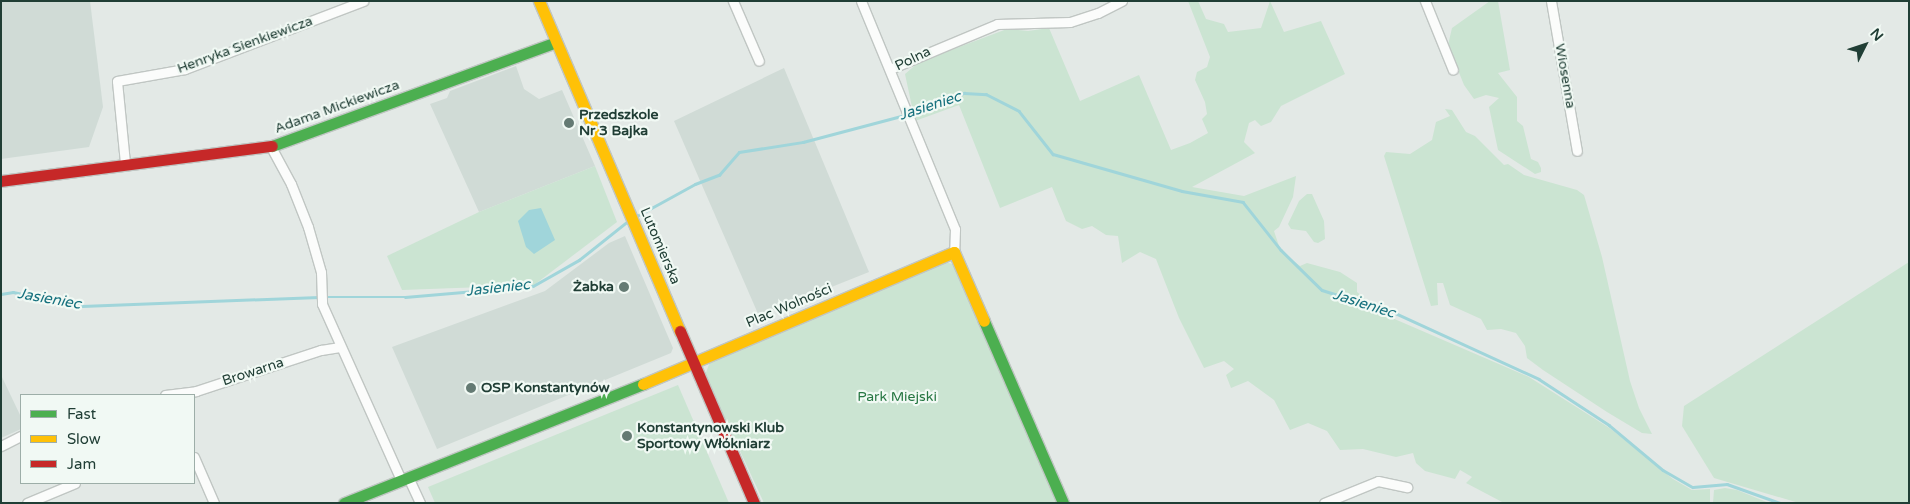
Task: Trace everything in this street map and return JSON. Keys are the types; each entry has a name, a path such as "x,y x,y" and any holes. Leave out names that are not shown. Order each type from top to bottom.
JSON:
{"street":[{"name":"Henryka Sienkiewicza","path":"125,163 117,82 185,69 363,1"},
{"name":"Lutomierska","path":"539,1 754,503"},
{"path":"733,1 759,61"},
{"path":"861,1 890,69"},
{"name":"Polna","path":"954,252 955,229 890,69 997,24 1070,22 1098,14 1122,1"},
{"path":"1425,1 1454,70"},
{"name":"Wiosenna","path":"1551,1 1577,151"},
{"name":"Adama Mickiewicza","path":"1,181 125,163 271,147 556,42"},
{"path":"271,147 291,184 308,227 321,272 322,304 340,347 405,478 420,503"},
{"path":"954,252 1063,503"},
{"name":"Plac Wolności","path":"344,503 694,363 954,252"},
{"name":"Browarna","path":"173,394 196,391 321,350 340,347"},
{"path":"1,446 20,436"},
{"path":"195,459 214,503"},
{"path":"1324,503 1378,480 1407,487"},
{"path":"27,503 73,484"}],"shaded area":[{"path":"1,1 90,1 103,107 89,147 1,159"},
{"path":"516,66 524,89 539,99 562,90 595,166 479,212 430,104 447,98 450,91"},
{"path":"784,68 869,272 759,316 674,121"},
{"path":"625,236 673,348 671,353 437,449 392,347 545,291 609,243"},
{"path":"1,375 20,415 20,429 1,438"}],"green space":[{"path":"1188,1 1198,1 1206,19 1224,24 1228,32 1261,28 1270,1 1284,32 1321,21 1345,74 1281,106 1271,122 1261,126 1255,120 1249,123 1244,142 1255,153 1192,187 1244,196 1296,176 1293,197 1279,227 1274,231 1281,252 1300,266 1307,263 1340,272 1357,283 1357,292 1367,300 1369,308 1529,377 1611,429 1673,479 1692,490 1710,489 1710,503 1504,503 1466,483 1472,477 1460,470 1455,479 1425,471 1416,463 1413,453 1396,457 1363,449 1340,450 1327,431 1308,423 1290,430 1274,400 1248,381 1231,388 1226,375 1234,369 1224,361 1204,368 1179,318 1156,259 1140,252 1122,263 1118,236 1106,235 1092,226 1082,229 1066,221 1052,187 1000,208 959,105 915,121 905,74 919,62 1007,29 1028,31 1049,28 1080,101 1139,75 1171,150 1190,143 1208,133 1202,119 1207,114 1205,102 1195,80 1197,72 1207,67 1210,57"},
{"path":"1490,1 1498,1 1510,70 1498,73 1517,97 1517,121 1523,126 1531,159 1538,162 1541,168 1541,172 1535,174 1498,150 1489,107 1499,98 1486,95 1474,99 1464,85 1448,45 1452,28"},
{"path":"1445,109 1452,110 1466,132 1475,136 1504,165 1508,164 1524,175 1577,190 1584,195 1602,257 1630,381 1639,408 1652,434 1642,433 1543,370 1527,358 1525,346 1516,333 1501,329 1487,330 1481,319 1450,305 1443,283 1437,283 1438,305 1431,306 1384,156 1386,152 1410,154 1432,140 1436,122 1450,116"},
{"path":"595,166 617,222 534,285 402,290 387,256 479,212"},
{"path":"1307,194 1312,194 1324,221 1325,239 1318,243 1314,242 1306,231 1291,229 1288,224 1299,201"},
{"name":"Park Miejski","path":"944,262 953,264 1058,503 764,503 705,375 710,362"},
{"path":"1909,262 1909,503 1799,503 1714,478 1682,426 1684,406"},
{"name":"Konstantynowski Klub Sportowy Włókniarz","path":"678,385 729,503 435,503 428,487"},
{"path":"1725,488 1737,490 1769,503 1713,503 1714,490"}],"water":[{"path":"541,208 555,240 534,254 526,247 518,221 529,210"}],"waterway":[{"name":"Jasieniec","path":"910,113 964,93 986,94 1019,111 1053,154 1182,191 1243,202 1281,250 1322,290 1395,313 1539,379 1609,425 1663,470 1693,487 1727,484 1780,503"},
{"name":"Jasieniec","path":"635,217 695,184 719,175 739,152 803,142 905,115"},
{"name":"Jasieniec","path":"325,297 405,297 533,286 579,260 628,221"},
{"name":"Jasieniec","path":"1,294 13,292 82,306 319,297"}],"traffic: fast":[{"path":"272,146 556,42"},
{"path":"984,321 1063,503"},
{"path":"344,503 643,384"}],"traffic: slow":[{"path":"539,1 680,331"},
{"path":"643,384 954,252 984,321"}],"traffic: jam":[{"path":"1,181 272,146"},
{"path":"680,331 754,503"}],"place":[{"name":"Przedszkole Nr 3 Bajka","path":"569,123"},
{"name":"Żabka","path":"624,287"},
{"name":"OSP Konstantynów","path":"471,388"},
{"name":"Konstantynowski Klub Sportowy Włókniarz","path":"627,436"}]}
